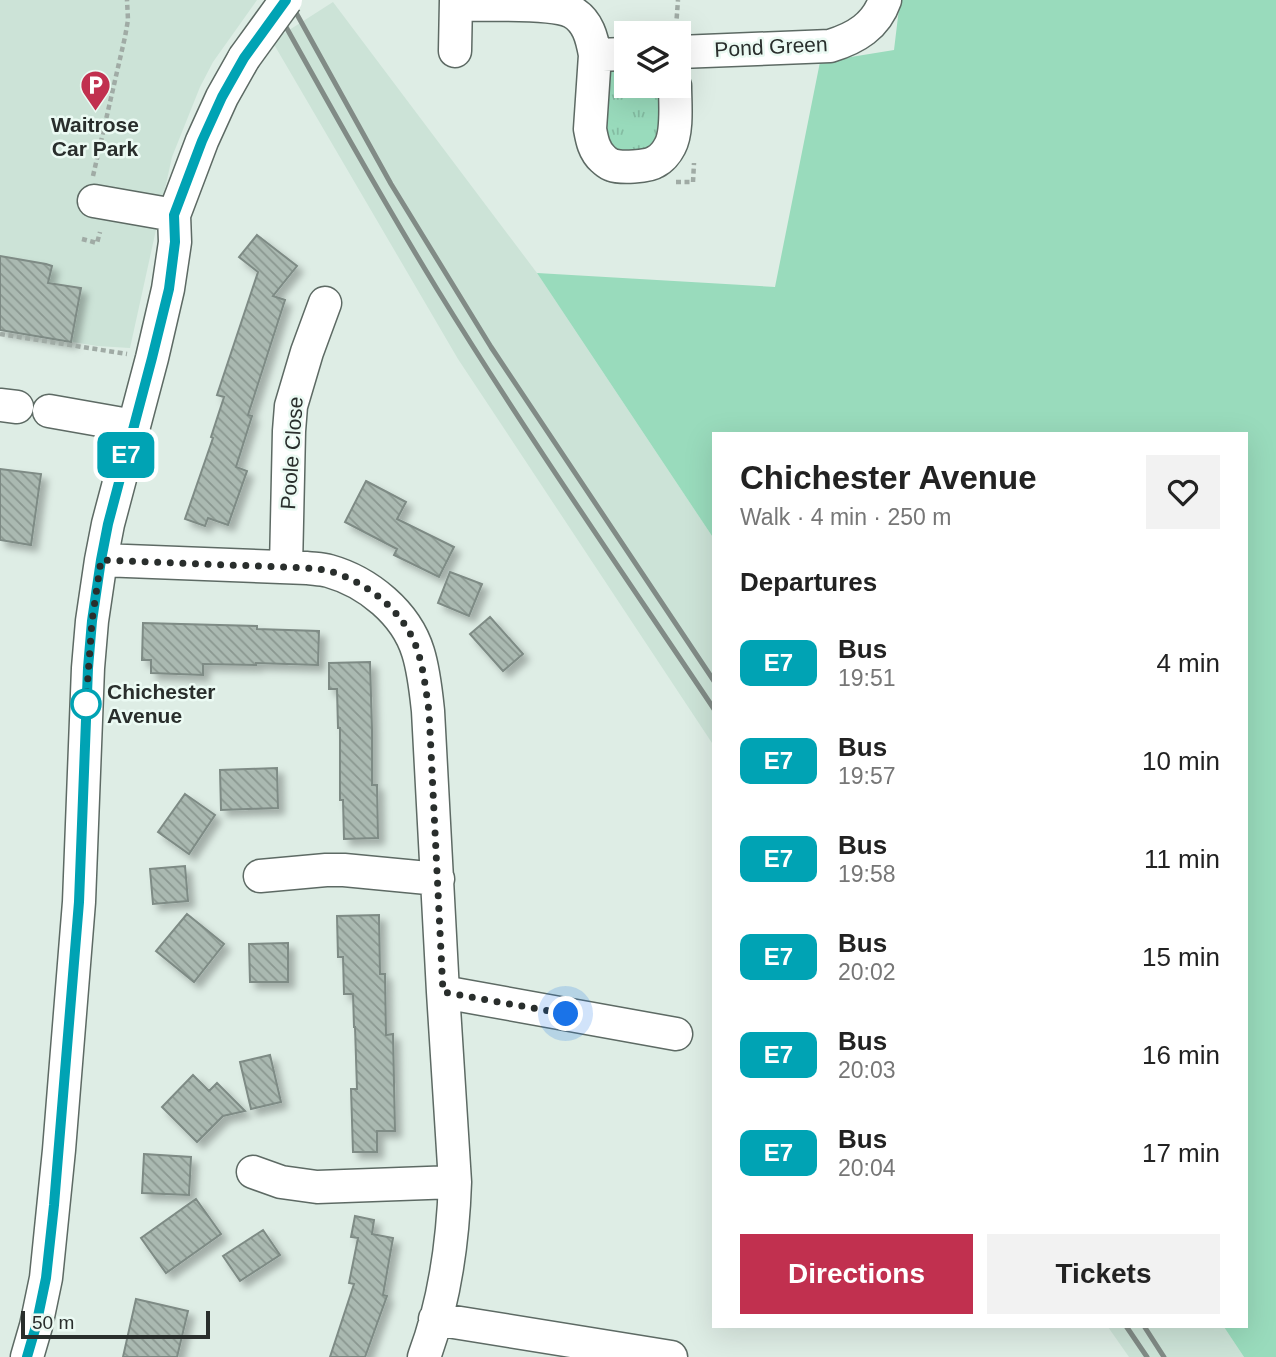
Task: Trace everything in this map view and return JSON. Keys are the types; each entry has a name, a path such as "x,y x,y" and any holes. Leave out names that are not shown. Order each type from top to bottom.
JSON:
{"street":[{"path":"27,1357 46,1278 58,1164 79,902 88,668 101,560 169,289 175,242 174,215 222,97 244,58 286,0"},
{"name":"Pond Green","path":"691,52 830,46 849,40 868,28 881,13 885,0"},
{"path":"455,51 456,2 553,7 570,11 587,27 592,37 595,55 590,129 596,152 613,166 646,166 663,155 671,146 674,134 675,98"},
{"path":"595,55 614,54"},
{"path":"93,192 174,215"},
{"name":"Poole Close","path":"286,567 291,406 325,303"},
{"path":"49,411 134,426"},
{"path":"101,560 328,571 350,579 388,605 406,628 418,651 429,711 455,1182 450,1251 444,1287 424,1357"},
{"path":"253,877 344,870 438,879"},
{"path":"443,992 676,1034"},
{"path":"246,1169 281,1182 317,1187 455,1182"},
{"path":"435,1319 671,1357"}],"path":[{"path":"93,192 125,37 127,0"},
{"path":"677,21 678,0"},
{"path":"82,239 97,243 100,232"},
{"path":"0,334 152,358"}],"shaded area":[{"name":"Waitrose Car Park","path":"0,0 257,0 213,62 172,157 130,348 97,346 0,330"},
{"path":"333,2 537,273 712,536 712,743 458,359 272,41"},
{"path":"1109,1328 1225,1328 1244,1357 1129,1357"}],"green space":[{"path":"900,0 1276,0 1276,1357 1244,1357 1225,1328 1248,1328 1248,432 712,432 712,536 537,273 775,287 820,62 894,50"},
{"path":"614,54 614,98 674,98 671,146 603,160 595,55"}],"building":[{"path":"257,235 297,266 273,296 285,300 248,415 252,416 236,467 247,471 228,525 208,518 205,526 185,519 224,397 217,395 258,272 239,257"},
{"path":"0,256 52,266 48,283 81,288 71,342 0,330"},
{"path":"0,469 41,474 31,545 0,540"},
{"path":"366,481 406,502 397,519 454,547 439,577 394,555 397,549 345,522"},
{"path":"450,572 482,584 469,616 438,603"},
{"path":"490,617 523,654 503,671 470,634"},
{"path":"143,623 257,626 257,629 319,631 318,665 203,664 203,675 151,673 151,660 142,660"},
{"path":"370,662 372,785 377,785 378,838 344,839 343,800 340,800 337,689 329,689 329,663"},
{"path":"277,768 278,808 221,810 220,770"},
{"path":"185,794 215,815 189,854 158,832"},
{"path":"185,866 188,901 153,904 150,869"},
{"path":"187,914 224,944 194,982 156,951"},
{"path":"379,915 380,974 385,974 386,1035 393,1034 395,1131 377,1131 377,1152 353,1152 351,1089 357,1089 353,994 344,994 343,957 338,957 337,916"},
{"path":"288,943 288,982 250,982 249,944"},
{"path":"270,1055 281,1102 251,1109 240,1062"},
{"path":"193,1075 209,1091 217,1083 245,1111 223,1116 197,1142 162,1107"},
{"path":"144,1154 191,1157 189,1195 142,1193"},
{"path":"196,1199 221,1234 166,1273 141,1238"},
{"path":"355,1216 374,1220 372,1234 393,1238 383,1295 387,1296 365,1357 330,1357 354,1284 349,1283 358,1238 351,1237"},
{"path":"263,1230 280,1255 240,1281 223,1256"},
{"path":"136,1299 188,1311 177,1357 123,1357"}],"railway":[{"path":"271,0 394,217 470,342 712,706"},
{"path":"289,0 391,184 491,347 712,678"},
{"path":"1127,1328 1147,1357"},
{"path":"1145,1328 1164,1357"}],"bus line":[{"name":"E7","path":"27,1357 46,1278 52,1233 79,902 88,668 101,560 169,289 175,242 174,215 222,97 244,58 286,0"}],"place":[{"name":"Waitrose Car Park","path":"95,112"},
{"name":"Chichester Avenue","path":"86,704"}],"route":[{"path":"86,704 92,621 101,560 307,568 328,571 369,590 388,605 406,628 418,651 425,682 429,711 443,992 566,1014"}]}
